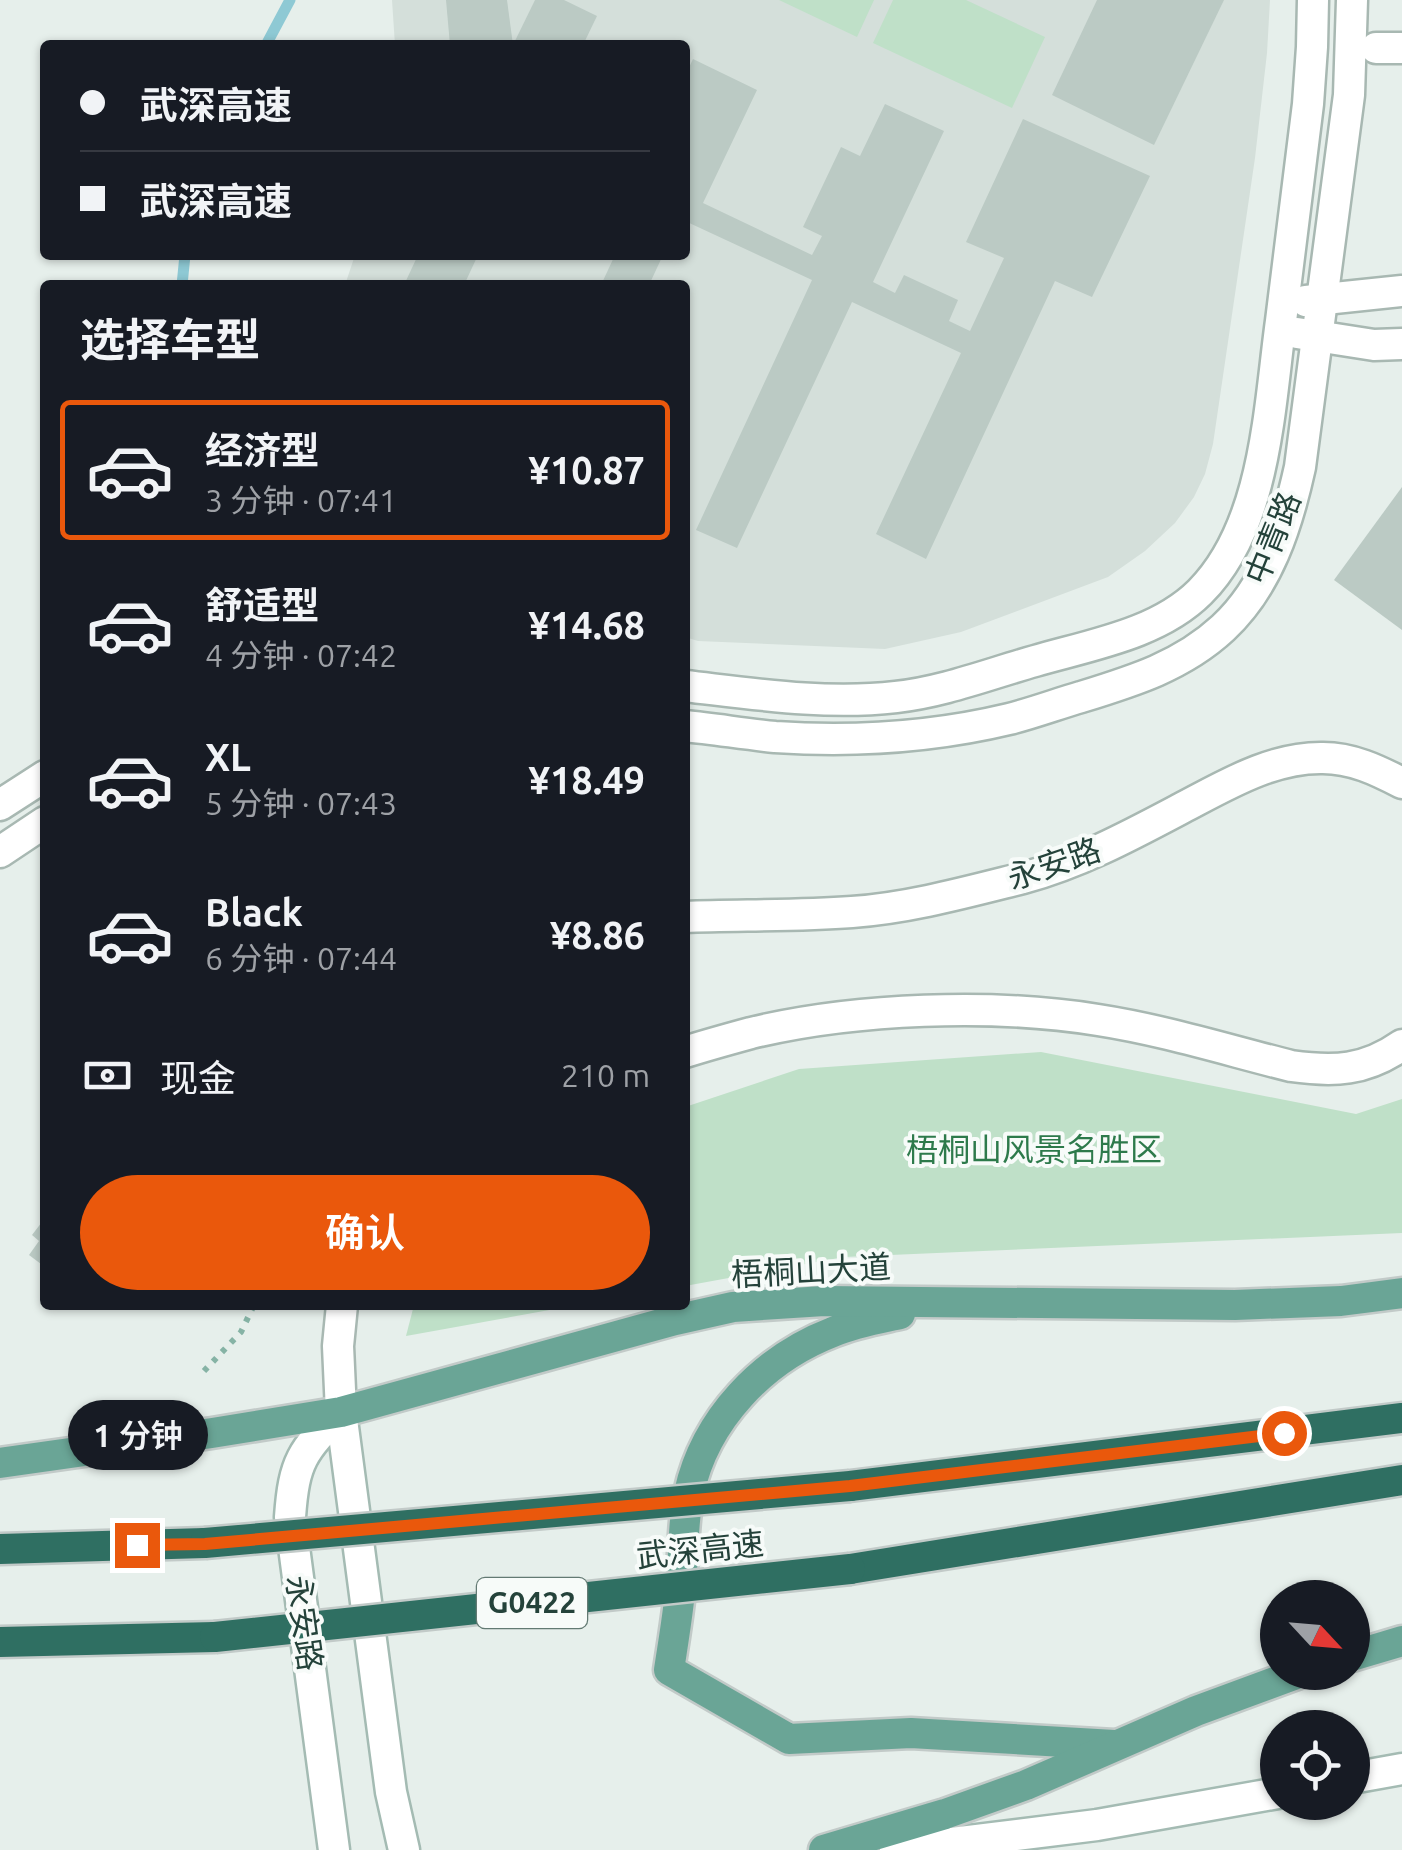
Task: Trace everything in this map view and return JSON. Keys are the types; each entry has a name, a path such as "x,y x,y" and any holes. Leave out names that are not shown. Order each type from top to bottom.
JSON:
{"highway":[{"name":"武深高速","path":"0,1548 205,1544 850,1486 1402,1418"},
{"name":"武深高速","path":"0,1642 214,1636 850,1569 1402,1480"}],"main road":[{"name":"梧桐山大道","path":"0,1463 341,1412 733,1307 824,1301 1234,1305 1341,1301 1402,1293"},
{"path":"962,1301 866,1321 834,1332 800,1347 741,1393 702,1454 690,1490 682,1532 682,1569 669,1670 790,1739 911,1733 1114,1745"},
{"path":"1370,1651 1402,1641"},
{"path":"824,1850 1026,1785 1114,1745 1260,1687"}],"street":[{"name":"中青路","path":"690,687 812,699 900,697 1123,635 1177,610 1199,594 1219,571 1246,516 1264,447 1308,104 1313,0"},
{"name":"中青路","path":"690,727 820,739 870,738 1010,719 1142,678 1185,658 1225,626 1259,583 1276,549 1300,467 1349,94 1352,0"},
{"path":"1281,317 1323,300 1402,291"},
{"path":"1281,317 1318,337 1374,345 1402,344"},
{"name":"永安路","path":"690,916 854,912 910,904 1028,876 1114,844 1243,776 1298,760 1346,760 1402,782"},
{"path":"0,806 40,779"},
{"path":"0,852 40,825"},
{"path":"690,1051 754,1032 819,1022 884,1014 986,1010 1103,1020 1310,1069 1351,1068 1402,1044"},
{"name":"永安路","path":"342,1310 338,1346 341,1412 391,1792 404,1850"},
{"name":"永安路","path":"334,1850 290,1518 292,1484 299,1463 311,1442 341,1412"},
{"path":"1370,1774 1402,1768"},
{"path":"894,1850 1097,1826 1260,1796"}],"path":[{"path":"204,1371 241,1332 252,1310"}],"shaded area":[{"path":"392,0 1270,0 1255,158 1213,444 1194,497 1175,523 1145,551 1108,577 961,632 885,649 690,639 690,280 347,280 353,260 690,260 690,40 395,40"}],"green space":[{"path":"779,0 874,0 857,37"},
{"path":"893,0 966,0 1045,37 1012,108 873,43"},
{"name":"梧桐山风景名胜区","path":"1041,1052 1356,1114 1402,1099 1402,1233 844,1257 690,1285 690,1105 799,1069"},
{"path":"413,1310 549,1310 406,1336"}],"building":[{"path":"446,0 507,0 512,40 450,40"},
{"path":"535,0 564,0 597,16 585,40 515,40"},
{"path":"1097,0 1224,0 1154,145 1052,95"},
{"path":"693,59 757,90 703,203 812,255 822,236 803,227 841,147 860,156 885,104 944,131 873,282 895,293 904,275 958,300 949,321 970,331 1004,258 966,242 1023,119 1150,176 1092,297 1055,281 926,559 876,534 961,353 852,302 737,548 696,530 812,280 690,223"},
{"path":"416,260 476,260 466,280 406,280"},
{"path":"613,260 661,260 651,280 603,280"},
{"path":"1402,487 1402,630 1334,580"},
{"path":"40,1225 40,1263 29,1255 39,1241 32,1235"}],"waterway":[{"path":"269,40 290,0"},
{"path":"182,280 184,260"}],"route":[{"path":"137,1545 205,1544 850,1486 1284,1433"}]}
